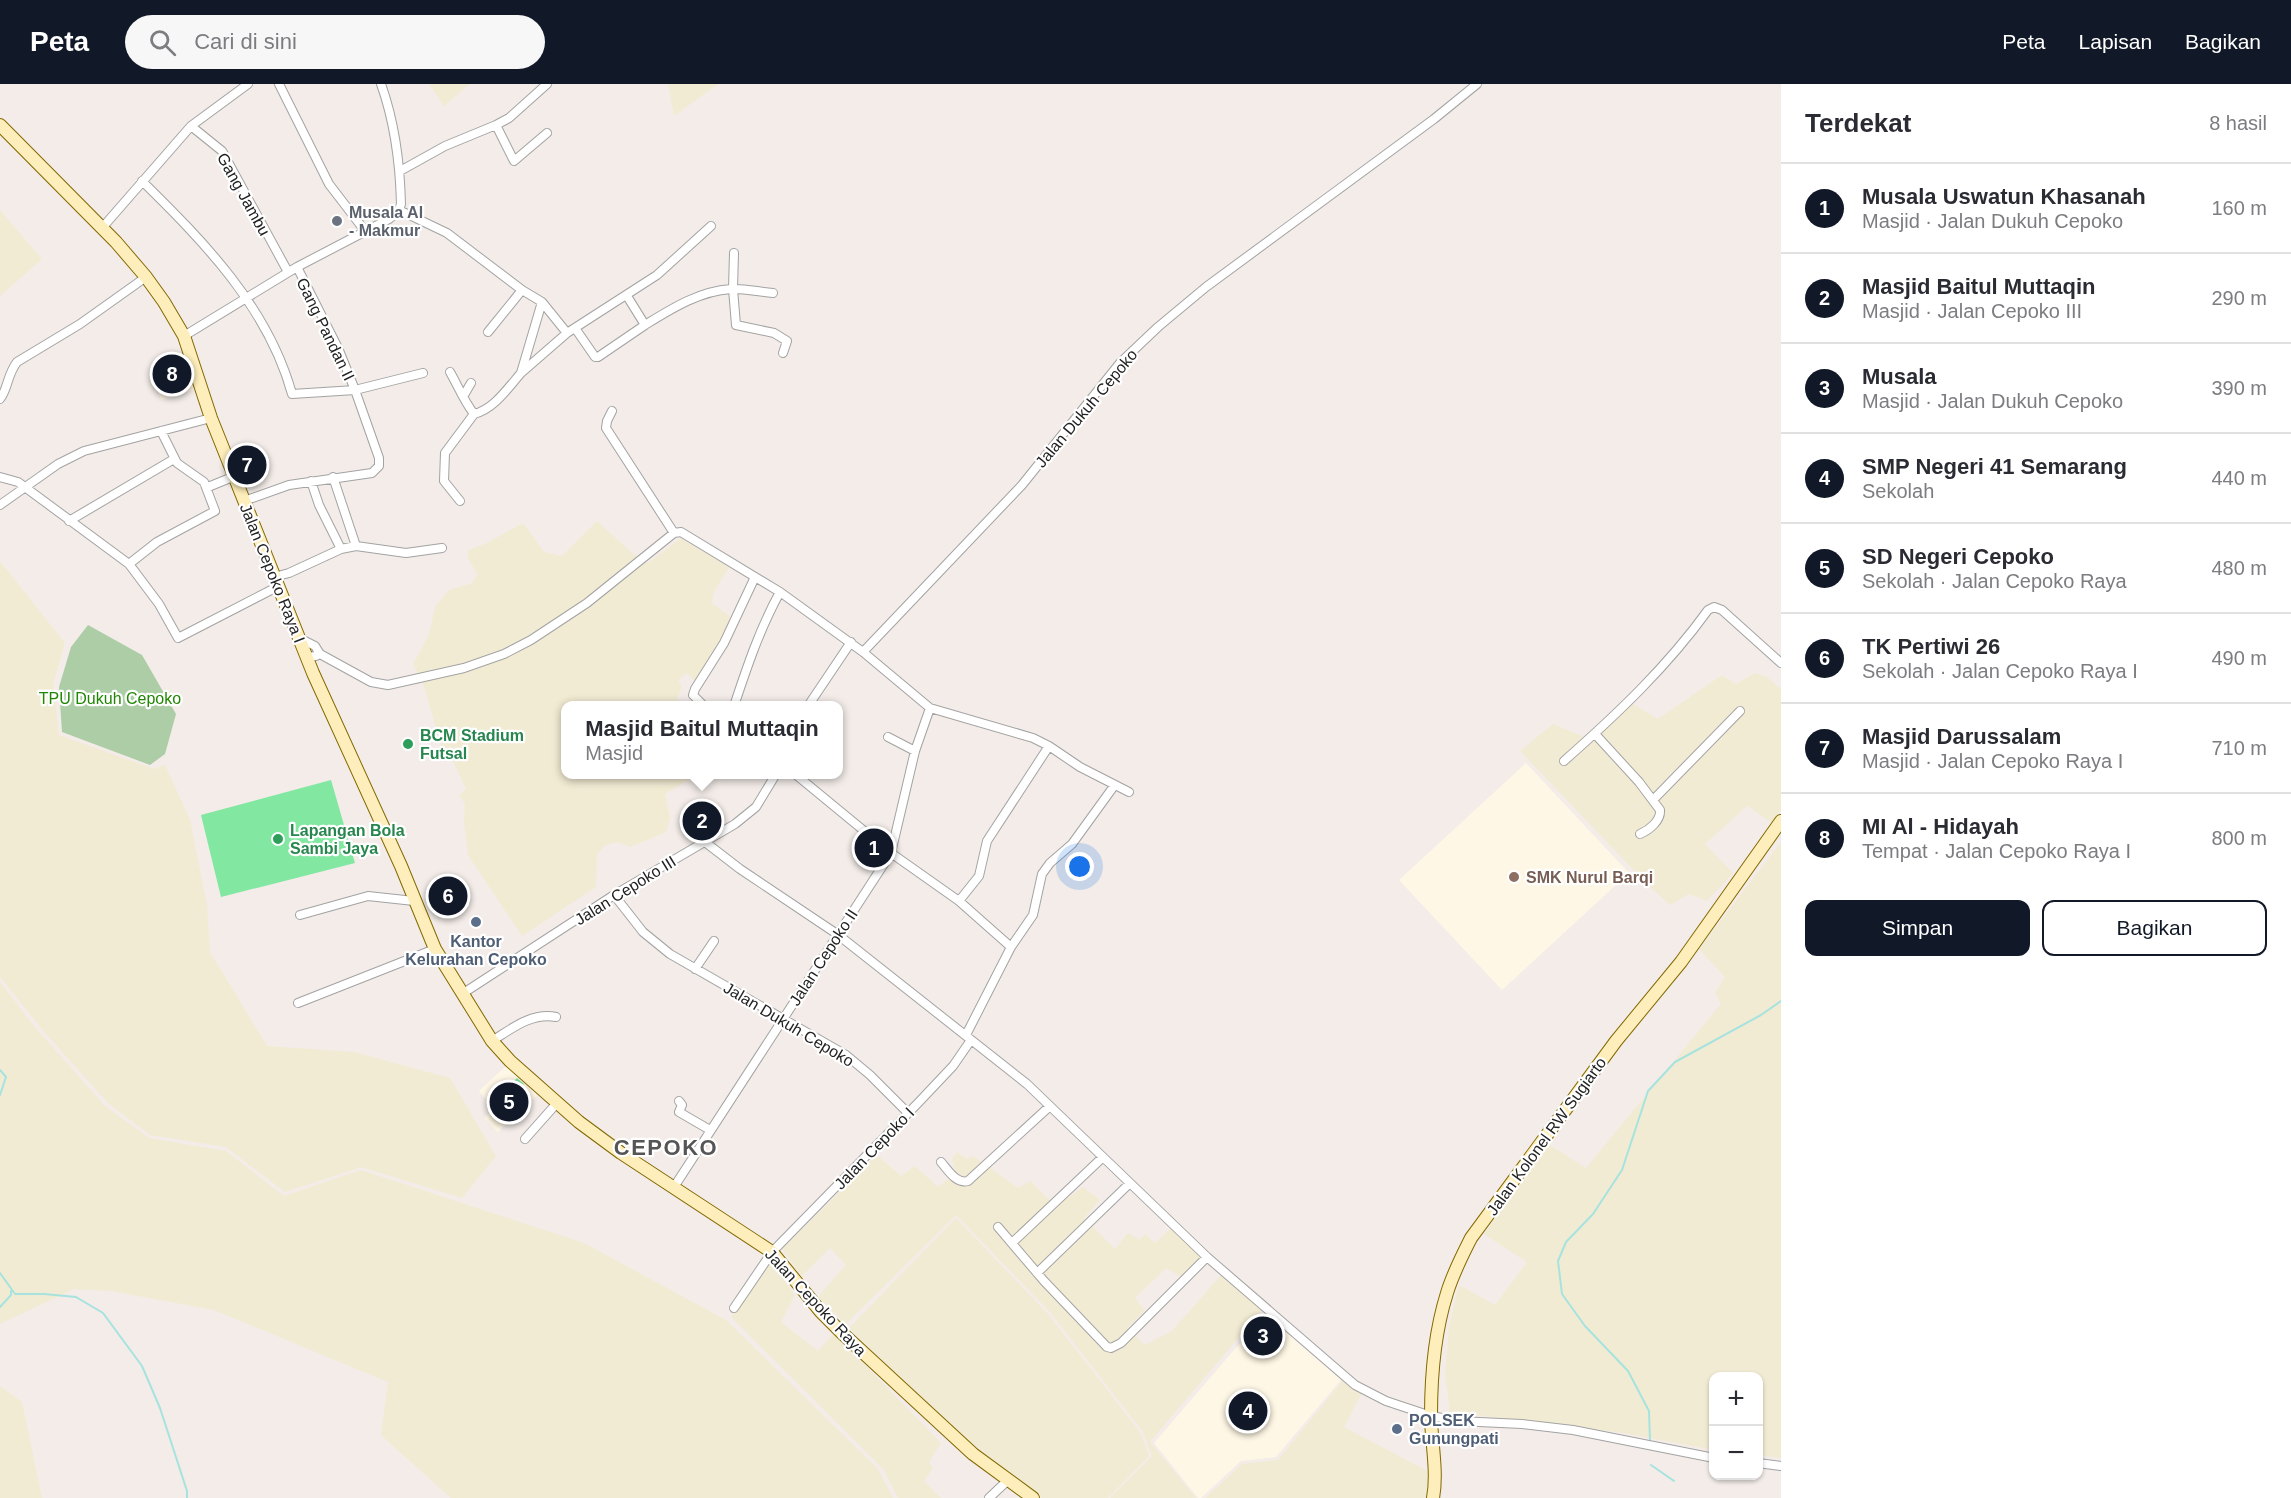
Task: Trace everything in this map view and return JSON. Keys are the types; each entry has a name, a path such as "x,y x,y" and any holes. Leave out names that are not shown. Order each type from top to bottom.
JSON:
{"main road":[{"name":"Jalan Cepoko Raya I","path":"0,125 102,228 146,277 184,336 211,418 328,709 401,866 435,949 462,994"},
{"name":"Jalan Kolonel RW Sugiarto","path":"1433,1498 1435,1479 1431,1416 1440,1316 1458,1264 1472,1238 1616,1041 1681,962 1781,821"},
{"name":"Jalan Cepoko Raya","path":"462,994 492,1041 510,1061 557,1103 621,1153 772,1251 812,1301 842,1333 962,1444 1007,1481 1033,1498"}],"street":[{"path":"102,228 190,126 248,84"},
{"path":"279,84 329,184 365,231"},
{"path":"184,336 292,270 389,219 399,210 400,171 392,116 381,84"},
{"path":"400,171 445,146 496,126 547,84"},
{"name":"Jalan Dukuh Cepoko","path":"863,652 1022,485 1120,363 1158,327 1206,287 1434,119 1477,84"},
{"name":"Gang Jambu","path":"190,126 222,151 292,270"},
{"path":"496,126 514,161 548,133"},
{"path":"142,181 181,219 247,298 276,350 292,394 356,390 423,373"},
{"path":"399,210 447,233 522,290 542,302 567,333"},
{"path":"460,501 444,481 444,461 446,453 474,414 490,407 521,373 567,333 627,296 657,274 711,226"},
{"path":"734,253 733,289 736,326 780,336 787,341 783,353"},
{"name":"Gang Pandan II","path":"292,270 338,348 356,390 379,458 379,466 372,473 333,477"},
{"path":"0,399 11,370 17,362 80,324 146,277"},
{"path":"575,328 595,357 598,357 674,308 710,292 733,289 773,293"},
{"path":"488,332 522,290"},
{"path":"627,296 645,325"},
{"path":"521,373 542,302"},
{"path":"450,372 464,395 466,404 474,414"},
{"path":"464,395 471,383"},
{"path":"612,411 606,428 674,533"},
{"path":"0,505 24,487 84,451 211,418"},
{"path":"129,564 157,542 213,513 215,508 208,487 201,478 181,467 174,459 161,431"},
{"path":"69,521 174,459"},
{"path":"208,487 235,476"},
{"path":"0,477 15,480 129,564 159,604 178,638 289,573 341,549 356,546 406,553 441,548"},
{"path":"244,501 289,485 333,477 356,546"},
{"path":"311,481 319,506 341,549"},
{"path":"299,638 315,646 320,654 371,682 388,685 464,668 494,658 531,640 587,603 674,533 681,532 780,591 863,652 930,708 1033,738 1080,767 1129,792"},
{"path":"700,701 693,695 724,643 755,577"},
{"path":"735,701 769,612 780,591"},
{"path":"1564,761 1595,734 1660,669 1708,610 1714,607 1722,610 1781,663"},
{"path":"811,701 850,642"},
{"path":"307,657 320,654"},
{"name":"Jalan Cepoko II","path":"674,1187 891,853 915,752 930,708"},
{"path":"1654,800 1740,711"},
{"path":"1595,734 1654,800 1660,810 1660,816 1648,830 1640,834"},
{"path":"888,737 915,752"},
{"path":"959,901 979,876 987,841 1049,746"},
{"name":"Jalan Cepoko III","path":"462,994 614,895 735,824 756,807 773,779"},
{"path":"801,779 891,853 959,901 1011,947"},
{"path":"968,1037 1011,947 1033,915 1045,868 1072,844 1114,786"},
{"path":"705,842 740,869 837,934 1027,1084 1207,1257 1355,1385 1386,1401 1431,1416 1458,1421 1522,1424 1573,1430 1709,1457"},
{"name":"Jalan Dukuh Cepoko","path":"614,895 643,932 670,954 846,1054 907,1112"},
{"path":"300,915 368,896 414,901"},
{"path":"695,969 714,941"},
{"path":"298,1003 435,949"},
{"path":"492,1041 536,1017 556,1017"},
{"name":"Jalan Cepoko I","path":"772,1251 953,1066 968,1037"},
{"path":"679,1101 682,1103 679,1110 681,1114 710,1130"},
{"path":"525,1139 557,1103"},
{"path":"941,1161 957,1180 968,1181 1050,1106"},
{"path":"1012,1243 1103,1157"},
{"path":"1036,1273 1130,1183"},
{"path":"998,1227 1036,1273 1107,1347 1111,1348 1121,1343 1207,1257"},
{"path":"734,1308 772,1251"},
{"path":"1763,1464 1781,1466"},
{"path":"989,1498 1007,1481"}],"shaded area":[{"path":"429,84 470,84 444,106"},
{"path":"668,84 718,84 674,116"},
{"path":"0,210 42,259 0,296"},
{"path":"189,360 199,388 161,400 152,372"},
{"path":"597,521 632,553 648,563 681,538 729,567 714,592 712,603 732,618 722,641 696,682 687,673 678,680 682,687 677,698 679,701 561,701 561,779 690,779 665,794 670,818 666,832 630,847 618,842 606,845 597,854 596,887 522,936 468,855 464,821 465,804 459,795 466,789 452,759 445,760 424,686 413,664 429,635 435,607 449,590 472,583 477,574 468,558 468,550 524,524 544,552 562,556"},
{"path":"0,561 65,643 53,684 59,735 154,769 165,765 190,820 207,905 210,952 267,1046 354,1052 450,1078 496,1156 462,1198 361,1167 285,1192 226,1147 150,1135 108,1103 45,1033 0,977"},
{"path":"1755,673 1767,677 1781,689 1781,809 1772,823 1747,806 1705,844 1733,873 1707,901 1689,894 1670,905 1646,883 1520,751 1553,724 1587,738 1626,700 1658,719 1722,675 1736,684"},
{"name":"SMK Nurul Barqi","path":"1526,763 1629,873 1502,990 1399,880"},
{"path":"1781,842 1781,1458 1763,1456 1763,1372 1709,1372 1709,1449 1624,1433 1450,1412 1445,1375 1449,1327 1459,1285 1495,1305 1527,1262 1484,1234 1548,1144 1586,1168 1721,1004 1715,993 1725,977 1699,949"},
{"path":"0,982 34,1026 105,1106 149,1138 226,1151 284,1196 361,1170 584,1243 726,1320 878,1469 893,1498 451,1498 381,1435 388,1382 214,1310 111,1291 74,1289 0,1324"},
{"path":"508,1064 537,1095 498,1132 484,1118 494,1109 479,1091"},
{"path":"957,1152 967,1159 973,1156 1018,1188 1030,1181 1056,1206 1083,1187 1100,1200 1084,1218 1115,1249 1128,1233 1140,1240 1145,1234 1155,1243 1171,1228 1204,1255 1181,1277 1166,1268 1135,1298 1145,1311 1127,1328 1145,1345 1172,1331 1222,1274 1262,1310 1150,1442 1196,1498 1110,1498 1152,1456 1143,1432 1050,1312 956,1215 846,1324 818,1297 846,1265 830,1248 802,1276 782,1249 877,1155 901,1176 915,1166 938,1187 956,1173 952,1159"},
{"path":"956,1218 1048,1314 1140,1432 1149,1456 1108,1498 1041,1498 971,1447 849,1328"},
{"path":"771,1262 795,1295 781,1322 818,1351 834,1333 941,1443 929,1462 933,1468 924,1481 941,1498 898,1498 884,1470 731,1317"},
{"path":"1265,1314 1341,1380 1276,1457 1241,1461 1201,1498 1198,1498 1154,1443"},
{"path":"1344,1379 1363,1391 1344,1427 1431,1473 1431,1498 1205,1498 1242,1464 1278,1460"},
{"path":"0,1386 22,1402 42,1498 0,1498"}],"green space":[{"name":"TPU Dukuh Cepoko","path":"88,625 142,655 176,714 165,754 150,765 62,732 59,687 71,647"},
{"name":"Lapangan Bola Sambi Jaya","path":"331,780 355,863 221,897 201,815"},
{"path":"517,1078 524,1084 501,1106 495,1099"}],"waterway":[{"path":"1650,1440 1649,1411 1628,1371 1585,1326 1562,1294 1558,1261 1566,1242 1593,1214 1622,1170 1648,1091 1675,1062 1761,1015 1781,1001"},
{"path":"0,1070 6,1077 0,1095"},
{"path":"0,1273 15,1294 76,1297 103,1313 142,1366 160,1408 187,1491 187,1498"},
{"path":"0,1307 11,1295 11,1291"},
{"path":"1651,1465 1674,1481"}],"place":[{"name":"Musala Al - Makmur","path":"337,221"},
{"name":"MI Al - Hidayah","path":"172,374"},
{"name":"Masjid Darussalam","path":"247,465"},
{"name":"BCM Stadium Futsal","path":"408,744"},
{"name":"Masjid Baitul Muttaqin","path":"702,821"},
{"name":"Lapangan Bola Sambi Jaya","path":"278,839"},
{"name":"Musala Uswatun Khasanah","path":"874,848"},
{"name":"SMK Nurul Barqi","path":"1514,877"},
{"name":"TK Pertiwi 26","path":"448,896"},
{"name":"Kantor Kelurahan Cepoko","path":"476,922"},
{"name":"SD Negeri Cepoko","path":"509,1102"},
{"name":"Musala","path":"1263,1336"},
{"name":"SMP Negeri 41 Semarang","path":"1248,1411"},
{"name":"POLSEK Gunungpati","path":"1397,1429"}],"district":[{"name":"CEPOKO","path":"666,1147"}]}
